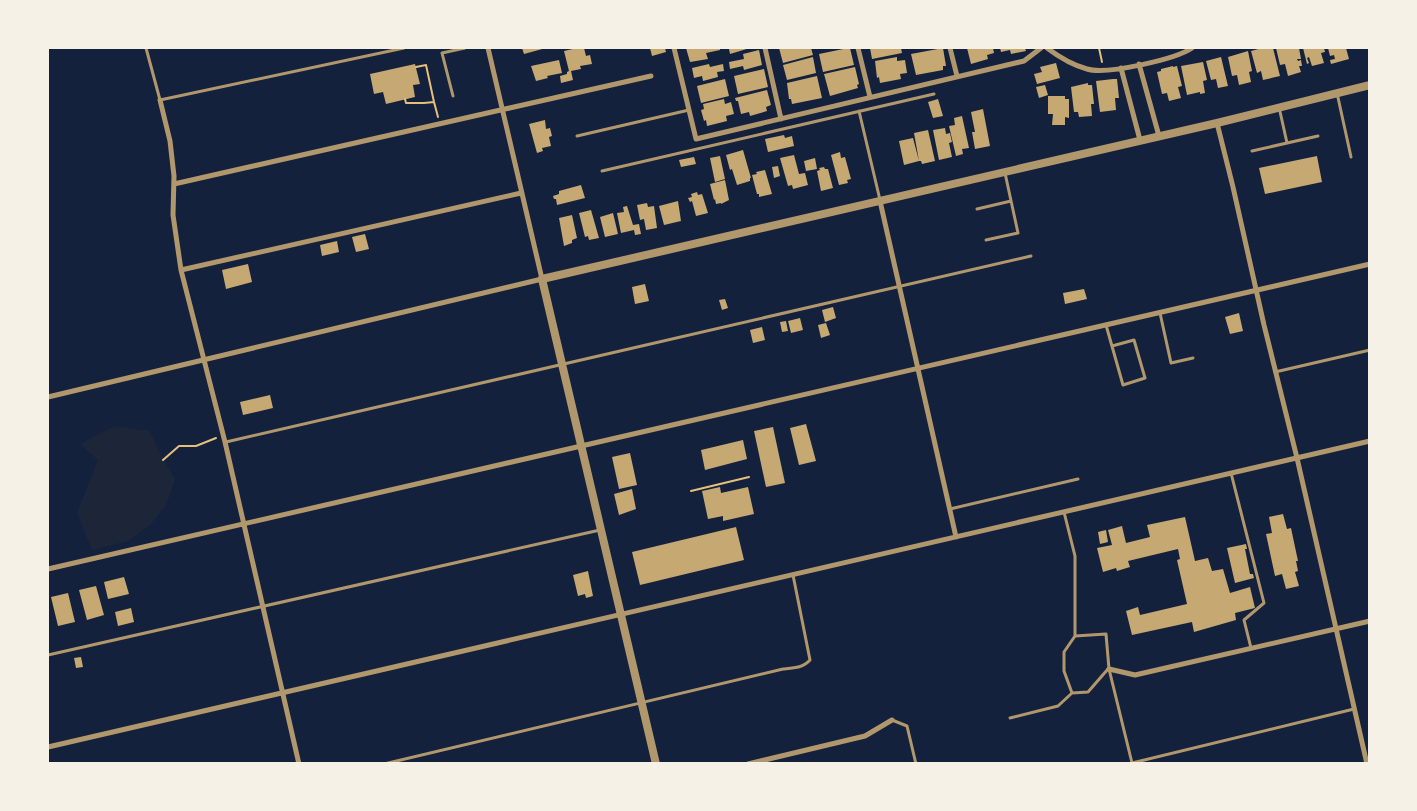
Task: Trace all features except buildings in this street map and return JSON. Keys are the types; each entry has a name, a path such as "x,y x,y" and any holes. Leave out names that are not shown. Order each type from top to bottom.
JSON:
{"street":[{"path":"488,48 656,764"},
{"path":"674,48 696,140 1024,61 1042,48"},
{"path":"765,48 781,119"},
{"path":"858,48 870,97"},
{"path":"950,48 957,76"},
{"path":"1047,48 1073,64 1089,70 1121,68 1186,52 1192,48"},
{"path":"1139,64 1159,136"},
{"path":"1121,68 1140,140"},
{"path":"174,184 502,108 650,76"},
{"path":"48,397 542,278 1217,123 1370,84"},
{"path":"160,100 170,141 174,184 173,215 182,270 225,442 299,764"},
{"path":"1217,123 1297,458 1367,764"},
{"path":"182,270 521,193"},
{"path":"880,201 956,537"},
{"path":"48,569 1370,264"},
{"path":"48,747 1370,441"},
{"path":"1108,669 1135,675 1370,621"},
{"path":"748,764 865,736 892,720"}],"lane":[{"path":"146,48 160,100 404,48"},
{"path":"453,96 442,53 465,48"},
{"path":"1337,92 1351,157"},
{"path":"602,171 934,94"},
{"path":"1279,107 1287,143"},
{"path":"577,136 689,110"},
{"path":"859,111 880,201"},
{"path":"1252,151 1318,136"},
{"path":"986,240 1018,233 1005,172"},
{"path":"977,209 1011,201"},
{"path":"225,442 1031,256"},
{"path":"1160,313 1172,363 1193,358"},
{"path":"1106,325 1122,384 1145,378 1134,340 1112,346"},
{"path":"1275,372 1370,350"},
{"path":"1231,473 1264,603 1244,620 1251,648"},
{"path":"950,510 1078,479"},
{"path":"1064,512 1075,556 1075,636 1064,652 1064,671 1072,693"},
{"path":"48,655 601,530"},
{"path":"384,764 641,702 797,668 806,664 810,660 809,651 793,575"},
{"path":"1075,636 1106,634 1108,669 1132,763 1354,709"},
{"path":"1010,718 1058,706 1072,693 1088,692 1108,669"},
{"path":"892,720 907,726 916,764"}],"path":[{"path":"1099,48 1102,63"},
{"path":"416,67 426,65 439,123"},
{"path":"405,100 406,103 424,104 434,102"},
{"path":"163,460 179,446 196,446 223,436"},
{"path":"691,491 750,477"}],"shaded area":[{"path":"115,426 150,431 160,454 175,479 167,503 152,523 128,541 92,550 77,513 98,460 80,444"}]}
